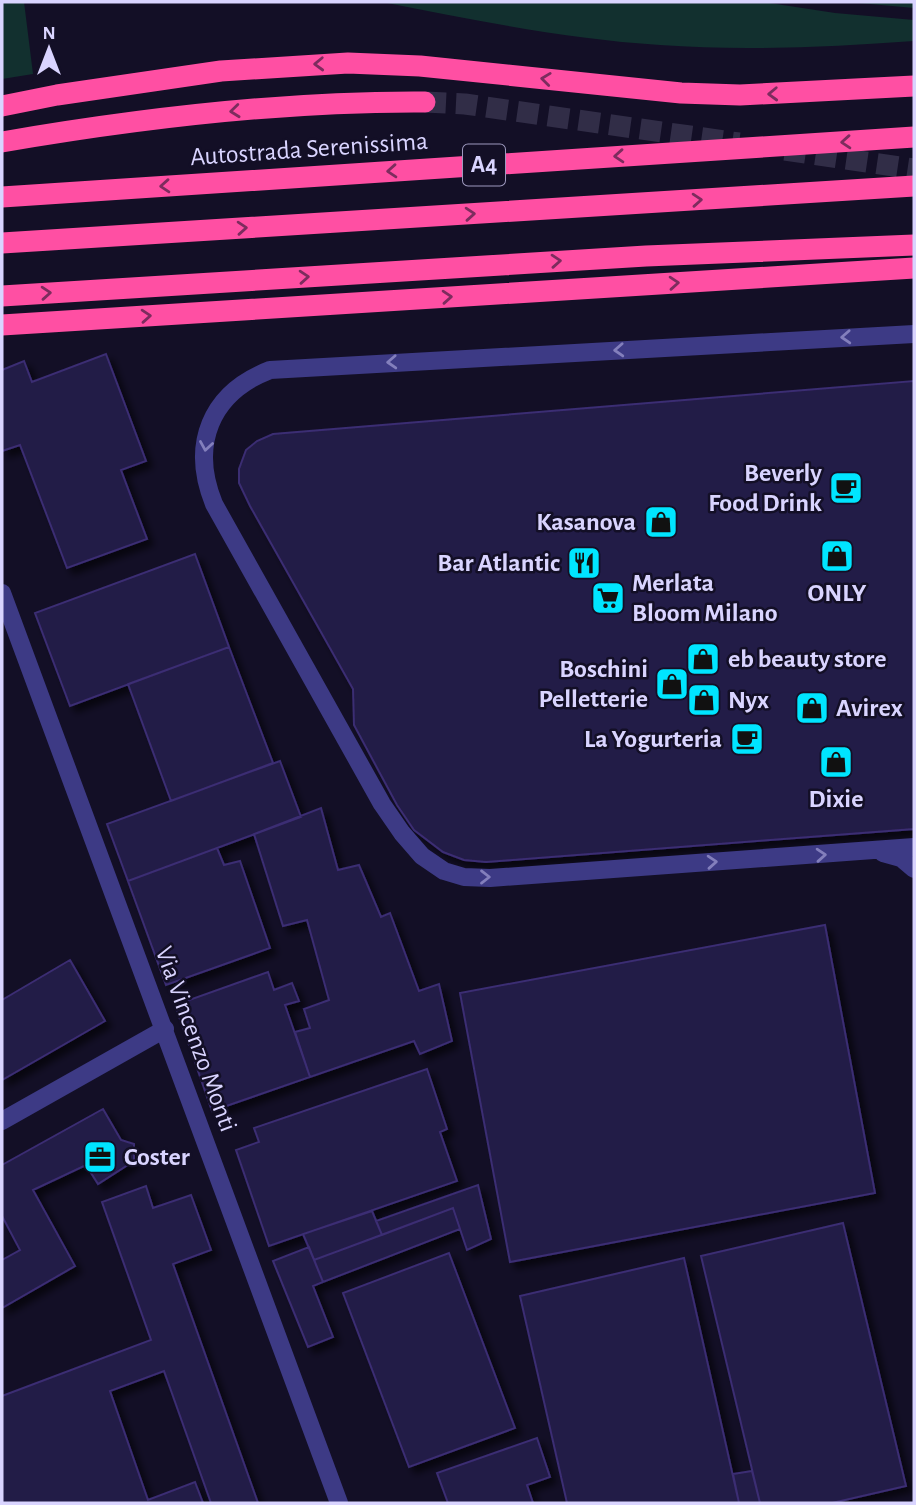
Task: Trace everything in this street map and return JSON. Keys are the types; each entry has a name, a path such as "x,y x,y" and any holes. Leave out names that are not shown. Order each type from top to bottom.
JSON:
{"highway":[{"path":"2,106 57,95 221,71 348,63 420,66 681,93 740,95 914,86"},
{"path":"2,117 65,105 158,80"},
{"path":"2,142 120,124 247,110 375,102 425,102"},
{"name":"Autostrada Serenissima","path":"2,197 914,137"},
{"name":"A4","path":"2,243 914,186"},
{"path":"646,256 914,232"},
{"path":"2,296 646,256 914,245"},
{"path":"2,325 914,268"}],"street":[{"path":"914,334 270,370 234,388 220,405 205,444 206,484 214,504 369,782 402,833 422,856 444,871 464,877 490,878 914,847"},
{"name":"Via Vincenzo Monti","path":"2,593 339,1503"},
{"path":"873,851 901,858 914,869"},
{"path":"2,1121 165,1029"}],"green space":[{"path":"2,2 24,2 33,74 2,79"},
{"path":"382,2 763,2 835,13 914,20 914,41 787,48 660,45 555,34"},
{"path":"848,2 914,2 914,8"}],"building":[{"path":"106,354 146,461 121,470 147,539 67,568 20,445 2,451 2,370 24,361 32,382"},
{"name":"Merlata Bloom Milano","path":"914,381 914,829 486,862 464,860 443,852 414,830 397,805 354,725 353,689 239,483 239,469 246,450 257,441 273,434"},
{"path":"195,554 229,647 70,706 35,613"},
{"path":"229,647 273,763 171,801 128,684"},
{"path":"280,761 301,817 128,881 107,824"},
{"path":"321,808 338,870 359,865 381,917 390,913 419,991 439,984 452,1041 420,1054 414,1041 310,1077 295,1032 310,1028 304,1009 329,1000 307,920 283,926 254,834"},
{"path":"217,848 224,865 240,861 270,948 166,985 128,881"},
{"path":"825,925 875,1193 510,1262 460,993"},
{"path":"70,960 105,1021 2,1080 2,1000"},
{"path":"268,972 274,990 292,983 299,1001 285,1005 310,1077 212,1111 175,1005"},
{"path":"427,1069 447,1129 440,1132 457,1181 269,1246 236,1150 259,1142 254,1128"},
{"path":"103,1109 121,1140 134,1144 134,1161 98,1184 86,1165 33,1190 75,1266 2,1308 2,1260 20,1250 2,1216 2,1165"},
{"path":"478,1185 491,1239 467,1250 453,1208 382,1235 376,1221"},
{"path":"146,1186 153,1208 191,1195 211,1250 173,1264 258,1503 211,1503 164,1371 110,1391 148,1500 195,1482 203,1503 2,1503 2,1396 151,1340 102,1202"},
{"path":"453,1208 460,1229 323,1282 314,1260"},
{"path":"372,1211 382,1235 314,1260 303,1234"},
{"path":"843,1223 906,1486 832,1503 760,1503 701,1256"},
{"path":"309,1247 323,1282 313,1286 333,1337 308,1347 273,1261"},
{"path":"449,1253 515,1428 409,1467 343,1293"},
{"path":"684,1258 739,1503 567,1503 520,1296"},
{"path":"537,1438 550,1477 527,1485 533,1503 448,1503 437,1473"},
{"path":"752,1471 760,1503 739,1503 733,1474"}],"tunnel":[{"path":"425,102 465,104 739,143"},
{"path":"785,150 914,169"}],"place":[{"name":"Beverly Food Drink","path":"846,488"},
{"name":"Kasanova","path":"661,522"},
{"name":"ONLY","path":"837,556"},
{"name":"Bar Atlantic","path":"584,563"},
{"name":"Merlata Bloom Milano","path":"608,598"},
{"name":"eb beauty store","path":"703,659"},
{"name":"Boschini Pelletterie","path":"672,684"},
{"name":"Nyx","path":"704,700"},
{"name":"Avirex","path":"812,708"},
{"name":"La Yogurteria","path":"747,739"},
{"name":"Dixie","path":"836,762"},
{"name":"Coster","path":"100,1157"}]}
